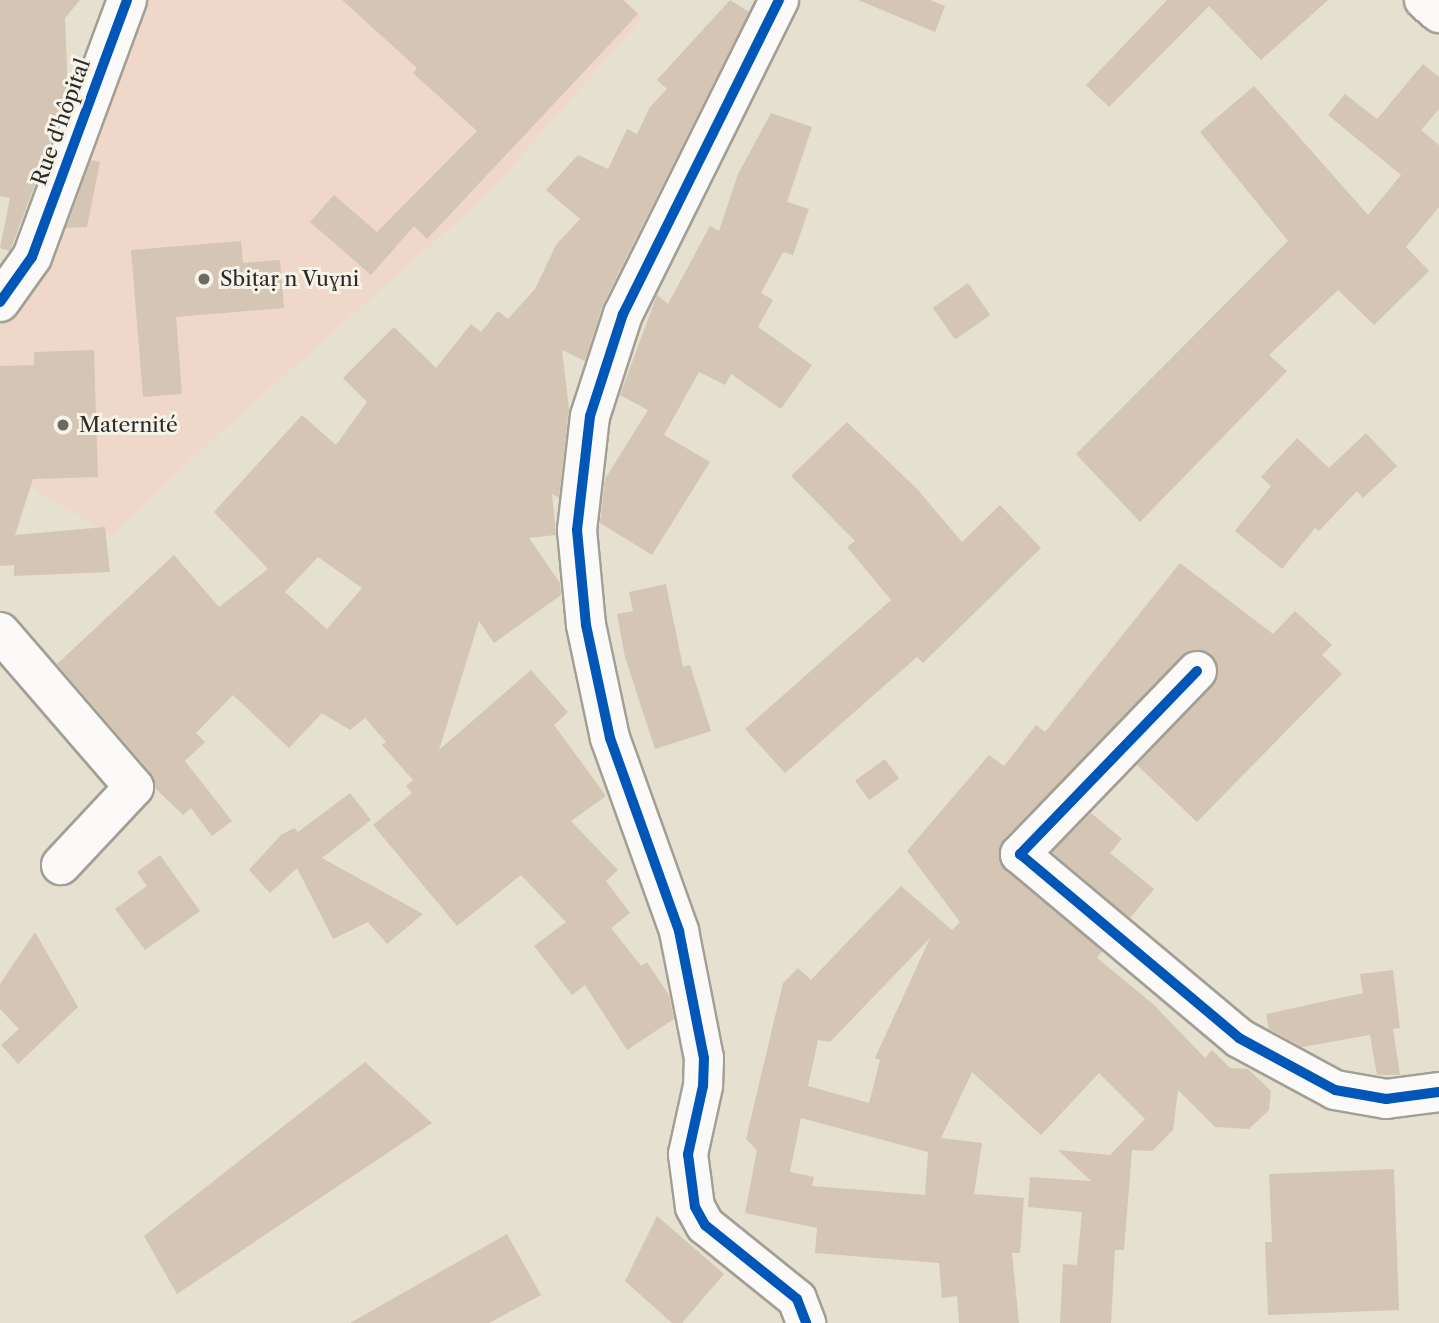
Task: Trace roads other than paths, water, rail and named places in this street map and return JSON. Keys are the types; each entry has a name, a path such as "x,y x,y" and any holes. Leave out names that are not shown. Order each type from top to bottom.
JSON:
{"street":[{"name":"Rue d'hôpital","path":"0,302 32,257 127,0"},
{"path":"779,0 623,314 590,416 578,530 586,625 610,738 679,931 704,1058 703,1086 688,1154 695,1206 705,1224 797,1299 806,1323"},
{"path":"1424,0 1439,13"},
{"path":"0,632 134,787 61,864"},
{"path":"1197,671 1020,854 1239,1038 1335,1090 1387,1099 1439,1092"}],"place":[{"name":"Sbiṭaṛ n Vuɣni","path":"204,279"},
{"name":"Maternité","path":"63,425"}]}
